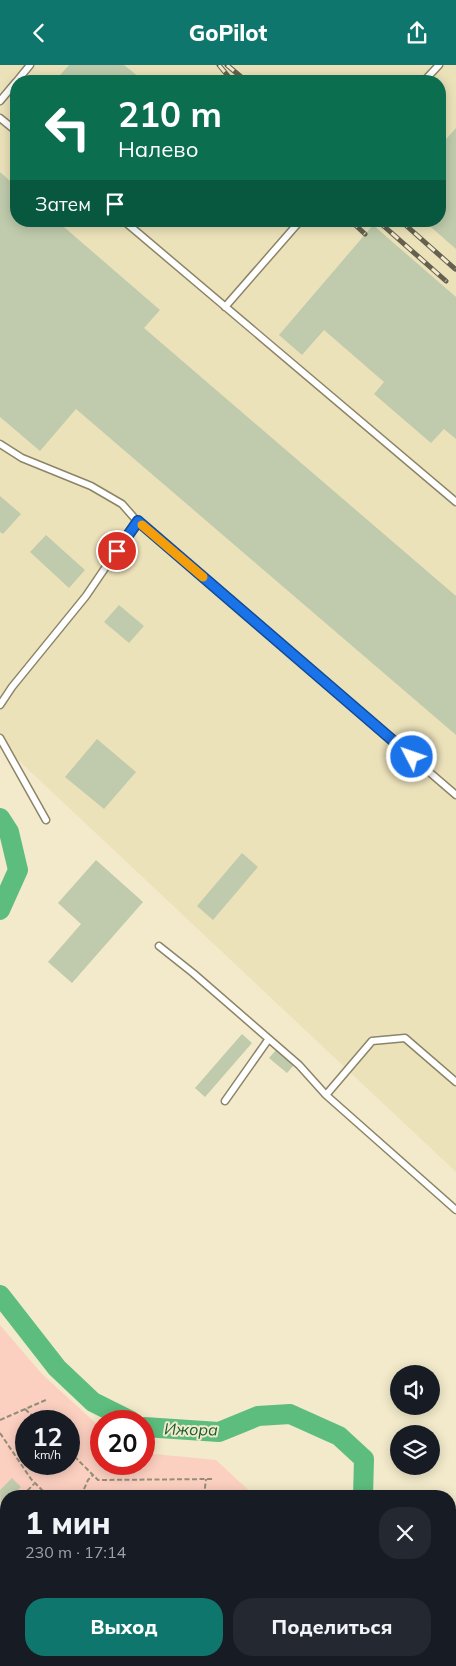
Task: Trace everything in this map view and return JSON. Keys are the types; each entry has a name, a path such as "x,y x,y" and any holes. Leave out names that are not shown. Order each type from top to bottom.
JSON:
{"lane":[{"path":"21,75 30,65"},
{"path":"430,75 439,65"},
{"path":"0,101 10,88"},
{"path":"0,118 10,126"},
{"path":"131,227 456,503"},
{"path":"225,307 295,227"},
{"path":"0,444 22,458 91,486 122,504 138,521 456,795"},
{"path":"0,705 12,687 86,596 138,521"},
{"path":"0,738 46,820"},
{"path":"159,946 194,973 268,1040 299,1065 326,1095 456,1210"},
{"path":"326,1095 372,1041 405,1039 456,1082"},
{"path":"225,1101 268,1040"}],"path":[{"path":"0,1420 48,1399"},
{"path":"0,1433 42,1490"},
{"path":"80,1462 90,1472"},
{"path":"84,1490 88,1480 93,1475 98,1480 213,1479"},
{"path":"205,1490 206,1479"},
{"path":"28,1490 35,1483"}],"shaded area":[{"path":"0,65 456,65 456,1172 0,743"},
{"path":"0,1325 42,1374 90,1418 90,1475 155,1475 155,1454 216,1460 248,1490 0,1490"}],"building":[{"path":"69,65 124,65 136,75 60,75"},
{"path":"456,128 456,249 431,227 446,227 446,139"},
{"path":"0,172 10,181 10,227 64,227 160,310 144,328 456,596 456,735 76,409 40,451 0,417"},
{"path":"371,227 375,227 456,297 456,439 444,429 431,443 374,394 384,382 324,330 302,355 279,335"},
{"path":"0,496 21,514 3,534 0,532"},
{"path":"46,535 85,570 69,588 30,552"},
{"path":"119,605 144,626 129,643 104,622"},
{"path":"97,739 136,772 104,809 65,777"},
{"path":"242,853 258,867 213,920 197,906"},
{"path":"96,860 143,902 72,983 48,962 81,924 58,903"},
{"path":"242,1034 252,1043 205,1097 195,1088"},
{"path":"276,1050 294,1065 287,1073 269,1058"},
{"path":"12,1478 21,1487 18,1490 0,1490"}],"waterway":[{"name":"Ижора","path":"0,818 9,832 18,870 0,910"},
{"name":"Ижора","path":"0,1295 57,1368 93,1402 109,1410"},
{"name":"Ижора","path":"155,1428 219,1432 258,1416 290,1414 339,1436 364,1459 363,1490"}],"railway":[{"path":"219,65 227,75"},
{"path":"227,65 239,75"},
{"path":"357,227 365,234"},
{"path":"385,227 446,281"},
{"path":"408,227 455,269"}],"slow traffic":[{"path":"142,525 203,577"}],"route":[{"path":"117,551 138,521 412,757"}]}
